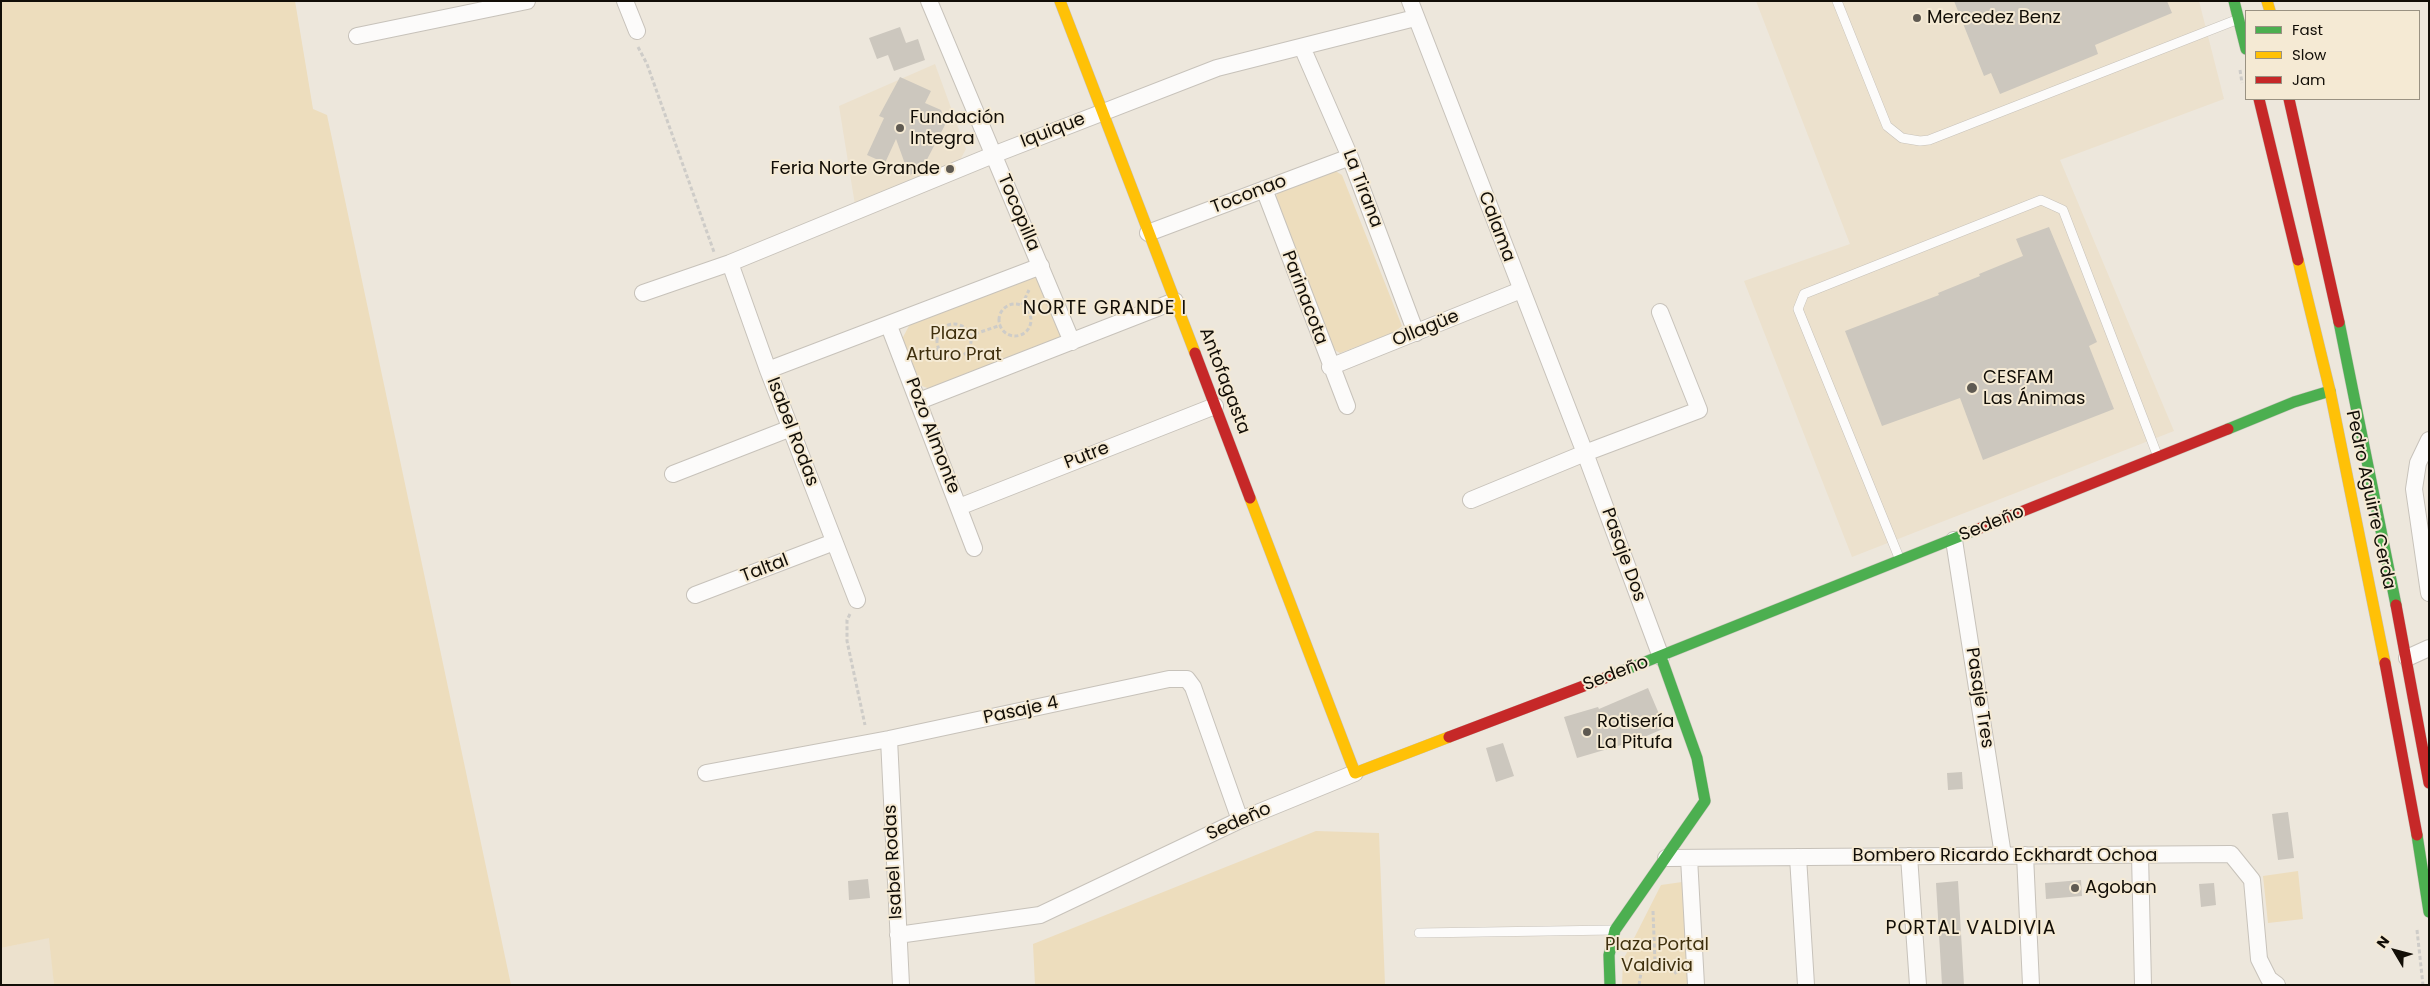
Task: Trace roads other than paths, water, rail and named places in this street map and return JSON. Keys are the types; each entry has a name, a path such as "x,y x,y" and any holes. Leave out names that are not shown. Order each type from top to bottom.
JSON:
{"main road":[{"name":"Antofagasta","path":"1060,1 1355,773"},
{"path":"2234,1 2245,45"},
{"name":"Pedro Aguirre Cerda","path":"2259,100 2330,391 2373,600 2424,874 2429,912"},
{"name":"Pedro Aguirre Cerda","path":"2289,100 2359,414 2407,658 2429,783"},
{"path":"2347,357 2342,375 2330,391 2346,398 2359,414"},
{"name":"Sedeño","path":"1355,773 1661,657 2294,402 2330,391"},
{"path":"1610,985 1609,955 1615,930 1705,801 1696,758 1661,657"}],"street":[{"path":"357,36 527,1"},
{"path":"625,1 636,31"},
{"name":"Tocopilla","path":"929,1 1072,342"},
{"name":"Calama","path":"1410,1 1585,453"},
{"name":"Iquique","path":"643,293 725,264 993,155 1217,68 1415,18"},
{"name":"La Tirana","path":"1302,47 1350,157 1416,333"},
{"name":"Toconao","path":"1148,233 1350,157"},
{"name":"Parinacota","path":"1264,189 1330,366 1347,406"},
{"name":"Isabel Rodas","path":"725,264 857,600"},
{"path":"768,370 889,326 1041,266"},
{"name":"Ollagüe","path":"1330,366 1521,290"},
{"path":"919,401 1175,301"},
{"path":"1471,500 1585,453 1699,410 1660,312"},
{"name":"Pozo Almonte","path":"889,326 974,548"},
{"name":"Putre","path":"959,507 1215,406"},
{"path":"673,474 791,428"},
{"path":"2429,440 2418,463 2414,489 2429,592"},
{"name":"Pasaje Dos","path":"1585,453 1661,657"},
{"name":"Pasaje Tres","path":"1954,540 2003,856"},
{"name":"Taltal","path":"695,596 834,542"},
{"path":"2407,658 2429,648"},
{"name":"Pasaje 4","path":"706,773 889,739 1169,678 1187,679 1193,687 1240,820"},
{"name":"Isabel Rodas","path":"889,739 900,985"},
{"name":"Sedeño","path":"898,935 1040,915 1240,820 1355,773"},
{"path":"2140,854 2143,985"},
{"name":"Bombero Ricardo Eckhardt Ochoa","path":"1666,858 2231,854 2252,880 2259,959 2258,985"},
{"path":"2025,855 2030,985"},
{"path":"1909,856 1918,985"},
{"path":"1798,857 1806,985"},
{"path":"1689,858 1696,985"},
{"name":"Bombero Ricardo Eckhardt Ochoa","path":"2259,959 2269,979 2277,985"}],"lane":[{"path":"1837,1 1887,126 1902,138 1920,141 1929,140 2238,20"},
{"path":"1900,560 1798,309 1804,294 1813,290 2041,200 2064,210 2158,457"},
{"path":"1419,933 1615,930"}],"place":[{"name":"Mercedez Benz","path":"1917,18"},
{"name":"Fundación Integra","path":"900,128"},
{"name":"Feria Norte Grande","path":"950,169"},
{"name":"CESFAM Las Ánimas","path":"1972,388"},
{"name":"Rotisería La Pitufa","path":"1587,732"},
{"name":"Agoban","path":"2075,888"}],"district":[{"name":"NORTE GRANDE I","path":"1105,309"},
{"name":"PORTAL VALDIVIA","path":"1971,929"}],"park label":[{"name":"Plaza Arturo Prat","path":"954,344"},
{"name":"Plaza Portal Valdivia","path":"1657,955"}]}
